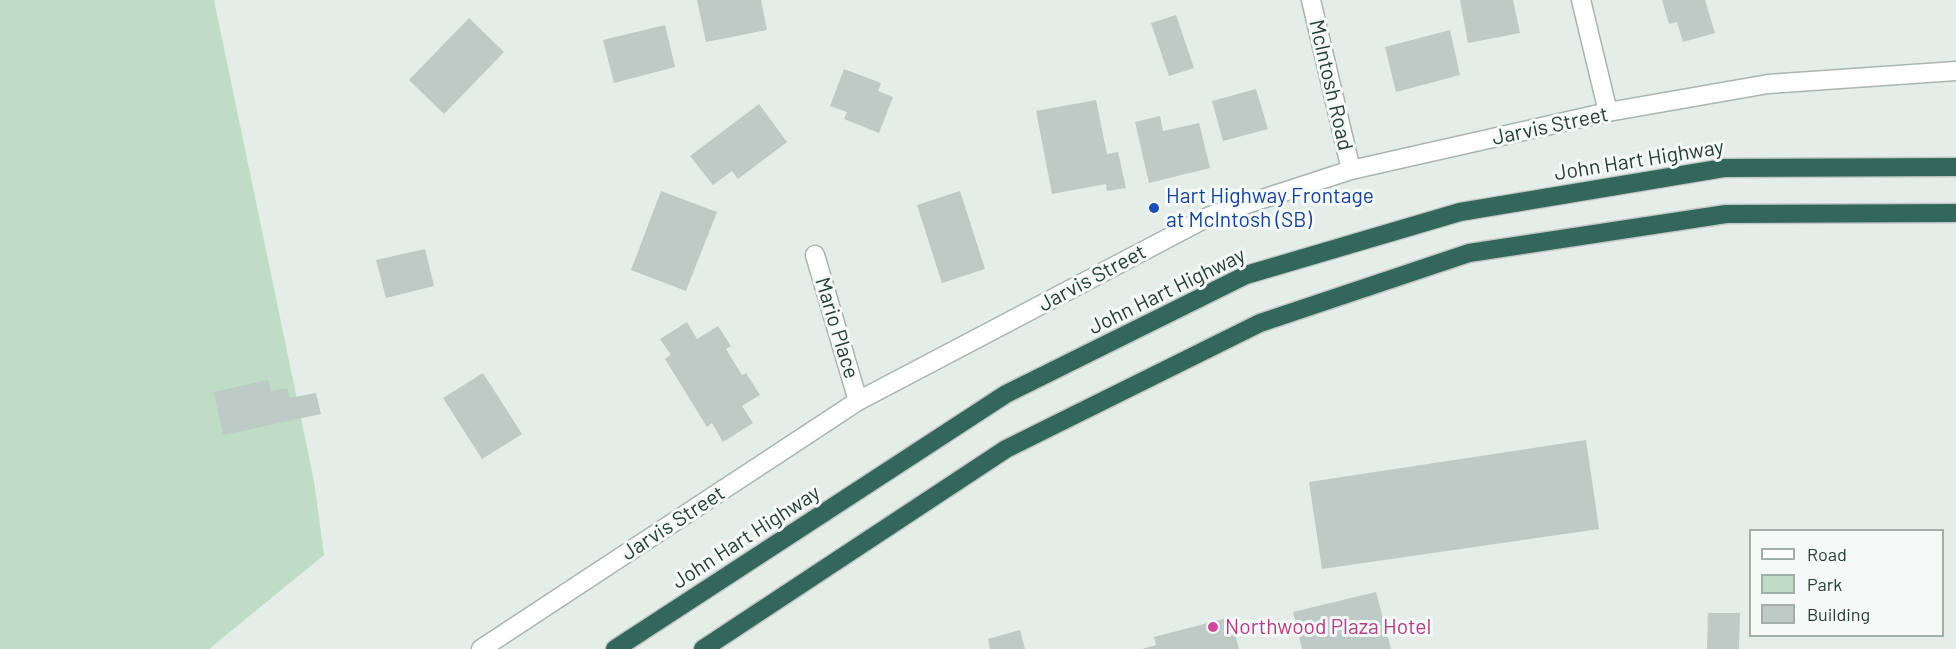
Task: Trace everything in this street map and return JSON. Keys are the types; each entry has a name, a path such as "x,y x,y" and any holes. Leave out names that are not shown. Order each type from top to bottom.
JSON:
{"highway":[{"name":"John Hart Highway","path":"615,649 1006,394 1246,275 1460,212 1724,168 1956,167"},
{"path":"703,649 1006,450 1260,323 1469,253 1726,214 1956,213"}],"street":[{"name":"McIntosh Road","path":"1311,0 1351,170"},
{"path":"1581,0 1608,112"},
{"name":"Jarvis Street","path":"481,649 858,401 1210,216 1351,170 1608,112 1768,84 1956,71"},
{"name":"Mario Place","path":"815,255 858,401"}],"green space":[{"path":"0,0 214,0 314,481 324,555 209,649 0,649"}],"building":[{"path":"697,0 761,0 767,30 706,42"},
{"path":"1460,0 1513,0 1520,33 1468,43"},
{"path":"1662,0 1705,0 1715,33 1683,42 1677,22 1669,24"},
{"path":"1176,15 1194,68 1169,76 1151,23"},
{"path":"469,18 504,52 444,114 409,80"},
{"path":"665,25 675,67 614,83 603,40"},
{"path":"1450,30 1460,75 1396,92 1385,47"},
{"path":"844,69 881,83 878,91 893,97 879,133 844,119 847,112 830,106"},
{"path":"1256,89 1268,129 1223,141 1212,101"},
{"path":"1096,100 1107,154 1118,152 1126,188 1107,191 1106,184 1052,194 1036,111"},
{"path":"759,104 787,142 738,179 732,171 713,185 690,156"},
{"path":"1160,116 1163,131 1199,123 1210,168 1149,183 1135,122"},
{"path":"661,191 717,212 686,291 631,270"},
{"path":"960,191 985,269 942,283 917,205"},
{"path":"425,249 434,286 386,298 376,260"},
{"path":"687,322 697,339 718,326 731,346 726,349 742,375 746,373 760,395 742,406 753,423 723,442 712,423 707,427 665,359 671,355 660,339"},
{"path":"483,373 522,434 482,459 443,398"},
{"path":"268,380 271,391 287,388 290,398 316,393 321,414 223,435 214,392"},
{"path":"1586,440 1599,529 1322,569 1309,482"},
{"path":"1376,592 1391,649 1302,649 1293,612"},
{"path":"1708,613 1740,613 1739,649 1707,649"},
{"name":"Northwood Plaza Hotel","path":"1231,617 1239,649 1142,649 1156,645 1154,637"},
{"path":"1020,630 1025,649 990,649 988,639"}],"place":[{"name":"Hart Highway Frontage at McIntosh (SB)","path":"1154,208"},
{"name":"Northwood Plaza Hotel","path":"1213,627"}]}
